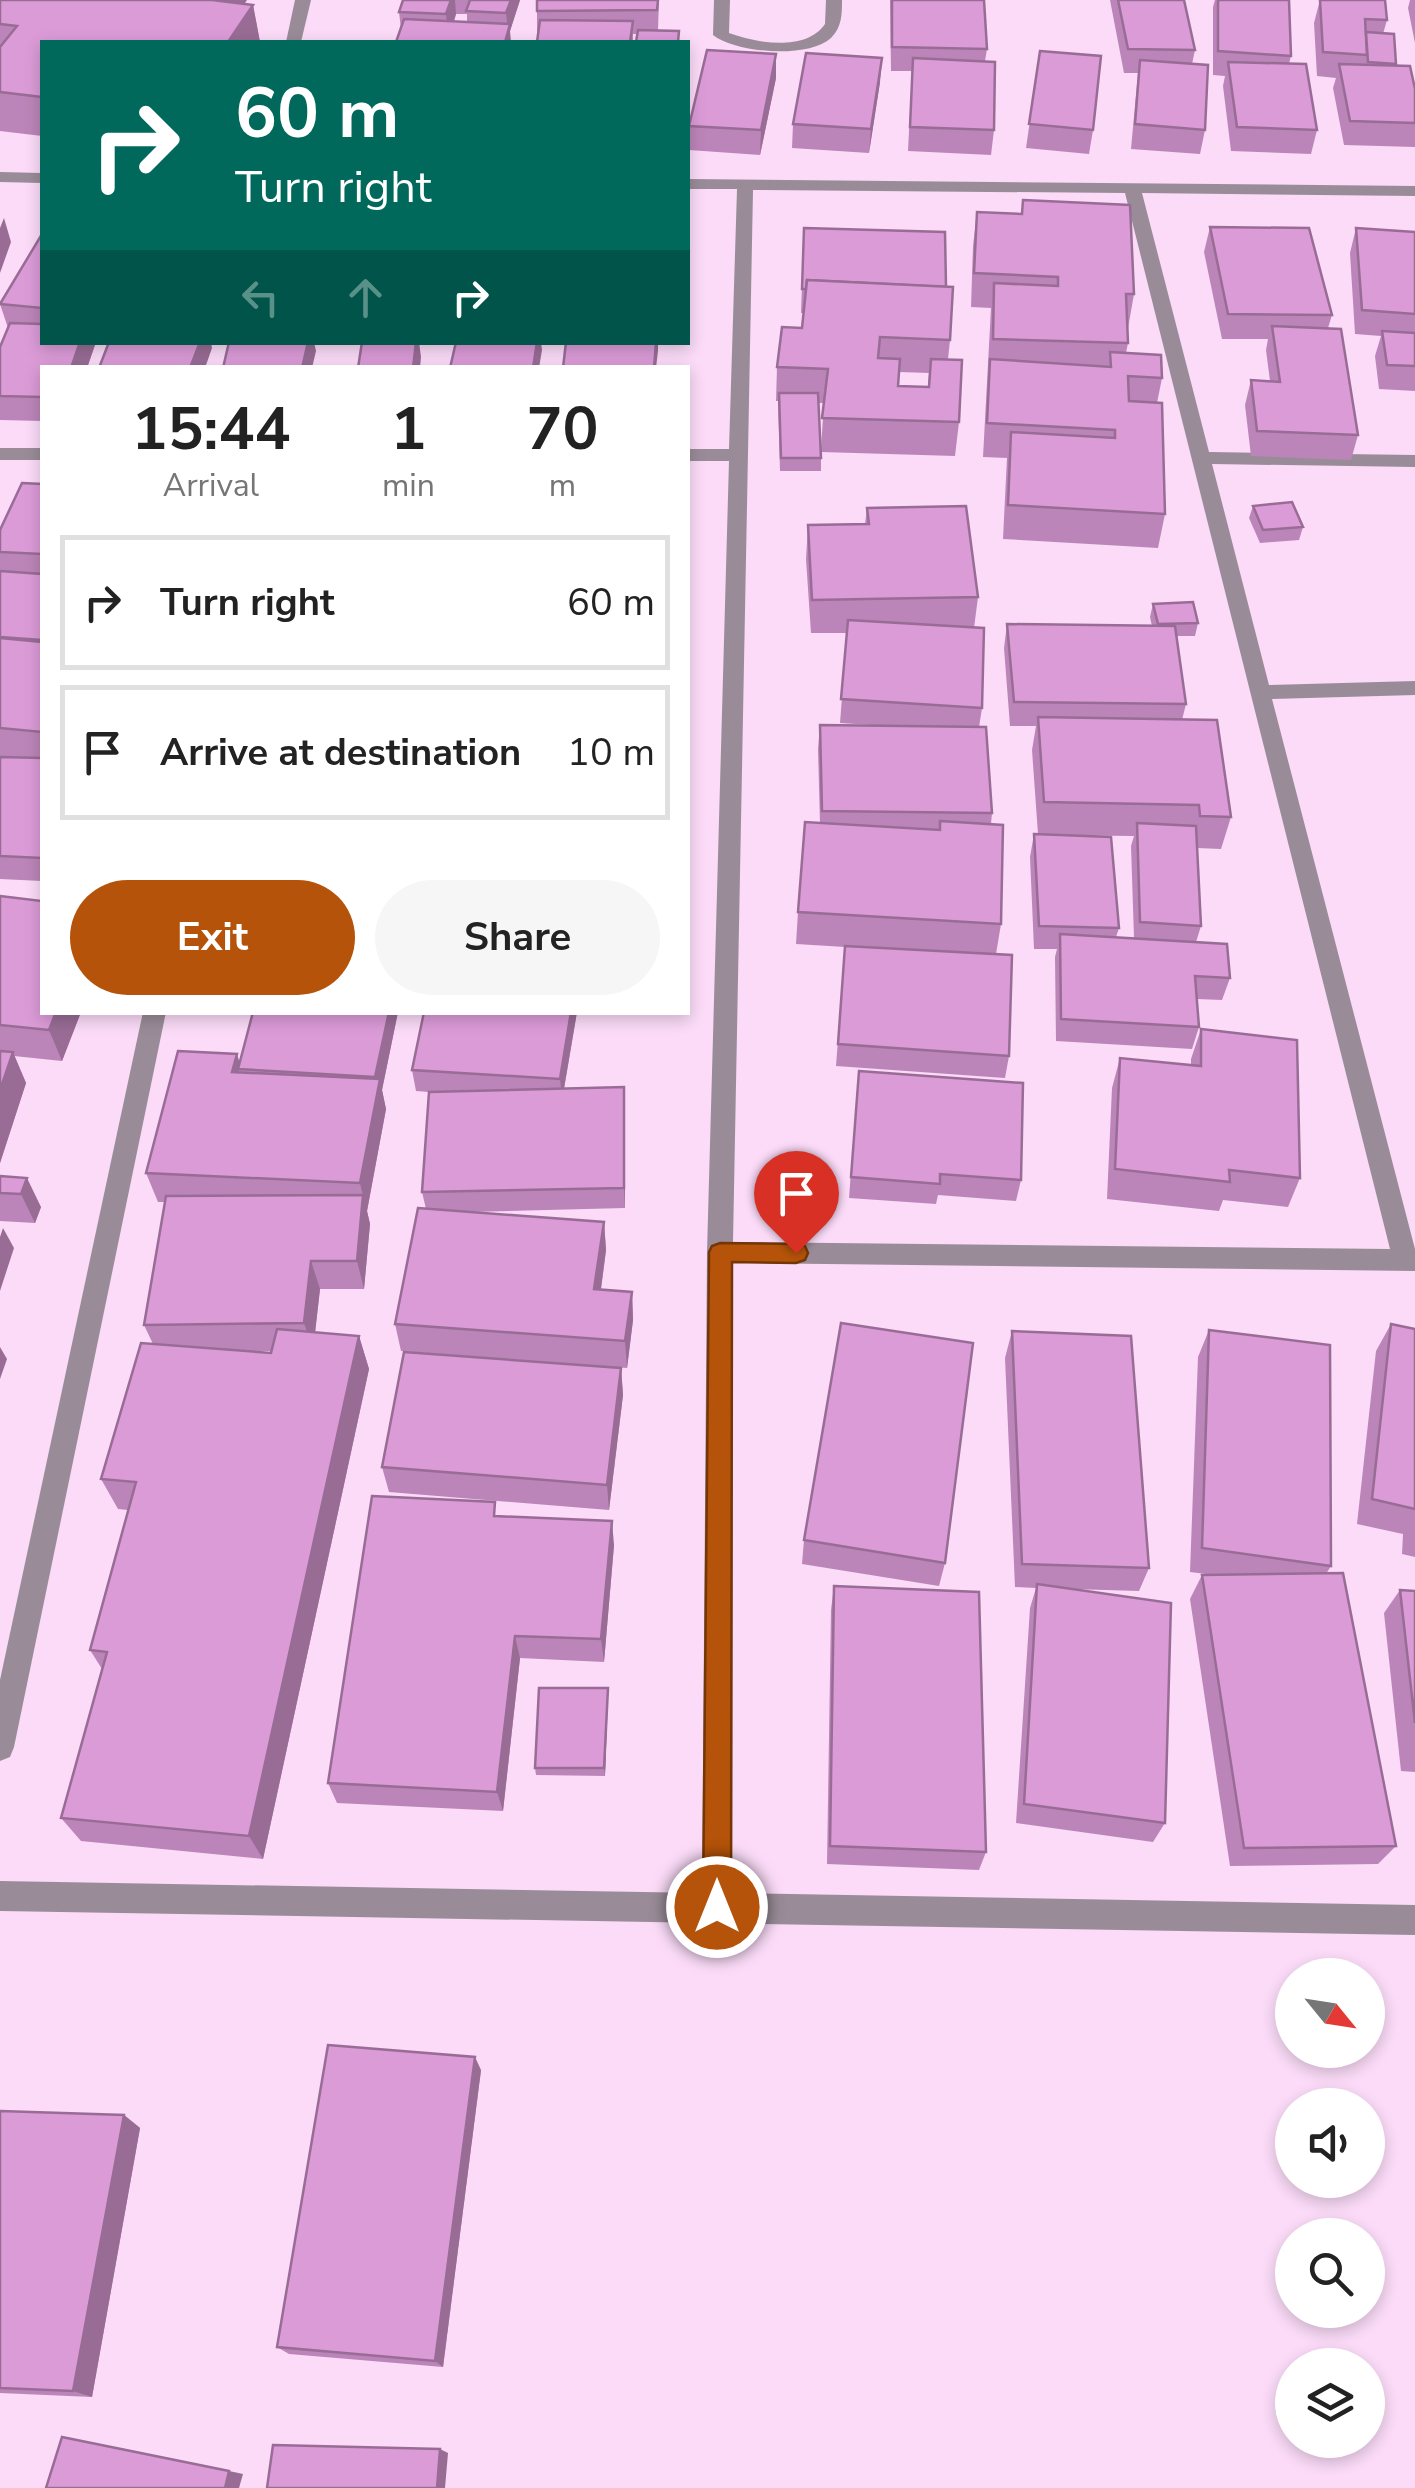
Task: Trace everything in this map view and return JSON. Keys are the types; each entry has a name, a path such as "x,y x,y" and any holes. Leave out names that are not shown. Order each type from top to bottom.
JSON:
{"street":[{"path":"294,40 303,0"},
{"path":"722,0 721,35 740,45 807,45 823,38 833,24 834,0"},
{"path":"0,177 40,178"},
{"path":"690,184 1415,190"},
{"path":"717,1907 720,1252 745,184"},
{"path":"720,1252 1410,1260 1132,188"},
{"path":"0,454 40,454"},
{"path":"690,455 739,455"},
{"path":"1201,458 1415,461"},
{"path":"1260,692 1415,688"},
{"path":"0,1747 153,1015"},
{"path":"0,1896 1415,1920"}],"building":[{"path":"0,0 212,0 253,5 229,40 40,40 40,97 0,92 0,47 17,26 0,24"},
{"path":"403,0 451,0 446,14 399,12"},
{"path":"470,0 511,0 506,13 466,11"},
{"path":"537,0 658,0 657,10 537,11"},
{"path":"892,0 984,0 987,49 892,47"},
{"path":"1118,0 1184,0 1195,50 1128,49"},
{"path":"1218,0 1289,0 1291,56 1218,51"},
{"path":"1320,0 1385,0 1387,20 1365,19 1367,55 1323,52"},
{"path":"404,19 510,24 506,40 397,40"},
{"path":"540,20 633,21 630,40 537,40"},
{"path":"638,30 679,31 678,40 636,40"},
{"path":"1366,32 1394,34 1396,64 1368,62"},
{"path":"707,50 776,54 761,130 690,126"},
{"path":"1040,51 1101,56 1093,130 1029,124"},
{"path":"806,53 882,58 871,129 793,124"},
{"path":"913,58 995,62 994,130 910,127"},
{"path":"1140,60 1208,65 1205,130 1135,124"},
{"path":"1228,62 1306,64 1317,130 1237,127"},
{"path":"1339,64 1410,66 1415,123 1350,121"},
{"path":"1023,200 1130,205 1134,294 1126,294 1128,343 993,339 994,283 1058,286 1058,277 974,273 977,212 1022,214"},
{"path":"1210,227 1309,228 1332,315 1228,314"},
{"path":"804,228 945,232 946,287 807,280 806,289 802,289"},
{"path":"1356,228 1415,232 1415,314 1362,310"},
{"path":"40,237 40,308 0,304"},
{"path":"807,280 953,287 950,340 880,337 878,358 900,359 898,386 929,387 931,359 962,360 959,422 822,418 828,369 777,367 782,327 802,328"},
{"path":"10,323 40,324 40,345 79,345 72,365 40,365 40,397 0,396 0,347"},
{"path":"1272,326 1341,329 1358,435 1257,431 1251,380 1280,382"},
{"path":"1382,331 1415,333 1415,366 1387,365"},
{"path":"108,345 199,345 191,365 100,365"},
{"path":"228,345 307,345 303,365 224,365"},
{"path":"362,345 416,345 413,365 358,365"},
{"path":"455,345 537,345 533,365 451,365"},
{"path":"566,345 656,345 654,365 563,365"},
{"path":"1110,352 1161,355 1162,378 1128,376 1129,401 1162,403 1165,514 1008,505 1011,432 1115,438 1115,430 987,423 990,359 1111,367"},
{"path":"779,393 818,393 821,458 781,458"},
{"path":"22,483 40,484 40,554 0,552 0,530"},
{"path":"1292,502 1303,527 1263,530 1253,506"},
{"path":"966,506 978,597 812,600 808,525 869,524 867,508"},
{"path":"0,571 40,574 40,640 0,637"},
{"path":"1193,602 1198,623 1158,624 1153,604"},
{"path":"848,620 984,628 982,708 841,699"},
{"path":"1007,624 1175,626 1186,704 1014,702"},
{"path":"0,638 40,642 40,732 0,728"},
{"path":"1038,717 1217,720 1231,817 1200,816 1199,805 1044,802"},
{"path":"820,725 986,727 992,813 822,811"},
{"path":"0,757 40,758 40,858 0,856"},
{"path":"940,821 1003,825 1001,924 798,912 805,822 940,830"},
{"path":"1137,823 1196,826 1201,926 1140,922"},
{"path":"1034,834 1111,837 1119,928 1039,926"},
{"path":"0,896 40,901 40,1015 55,1015 49,1030 0,1025"},
{"path":"1060,934 1227,944 1230,978 1195,976 1199,1027 1061,1019"},
{"path":"845,946 1012,955 1009,1056 838,1044"},
{"path":"252,1015 388,1015 375,1077 238,1069"},
{"path":"423,1015 571,1015 560,1079 412,1070"},
{"path":"1201,1029 1297,1040 1300,1178 1229,1170 1230,1182 1115,1169 1120,1058 1201,1066"},
{"path":"0,1051 13,1052 0,1090"},
{"path":"178,1051 237,1054 232,1072 380,1079 360,1183 146,1173"},
{"path":"859,1071 1023,1083 1021,1180 940,1174 940,1184 851,1177"},
{"path":"624,1087 624,1188 422,1192 429,1092"},
{"path":"0,1176 27,1178 21,1194 0,1193"},
{"path":"363,1195 357,1261 311,1261 304,1323 144,1325 166,1196"},
{"path":"418,1208 604,1222 594,1289 632,1292 625,1341 395,1324"},
{"path":"841,1323 973,1343 945,1563 804,1540"},
{"path":"1391,1324 1415,1329 1415,1509 1372,1499"},
{"path":"277,1329 359,1336 249,1836 61,1818 107,1652 90,1650 136,1482 101,1479 141,1343 271,1353"},
{"path":"1209,1330 1330,1345 1331,1566 1202,1548"},
{"path":"1012,1331 1131,1336 1149,1568 1022,1564"},
{"path":"404,1352 621,1368 607,1485 382,1467"},
{"path":"372,1496 495,1502 494,1516 612,1521 601,1639 515,1636 497,1792 328,1783"},
{"path":"1343,1573 1396,1846 1244,1848 1202,1575"},
{"path":"1037,1584 1171,1603 1165,1823 1024,1804"},
{"path":"834,1586 979,1592 986,1852 830,1846"},
{"path":"1400,1590 1415,1591 1415,1723"},
{"path":"539,1688 608,1688 604,1768 535,1768"},
{"path":"328,2045 475,2057 435,2361 277,2347"},
{"path":"0,2111 124,2115 73,2391 0,2388"},
{"path":"62,2437 229,2471 225,2488 46,2488"},
{"path":"273,2445 440,2449 437,2488 267,2488"}],"route":[{"path":"717,1907 720,1252 796,1253"}]}
